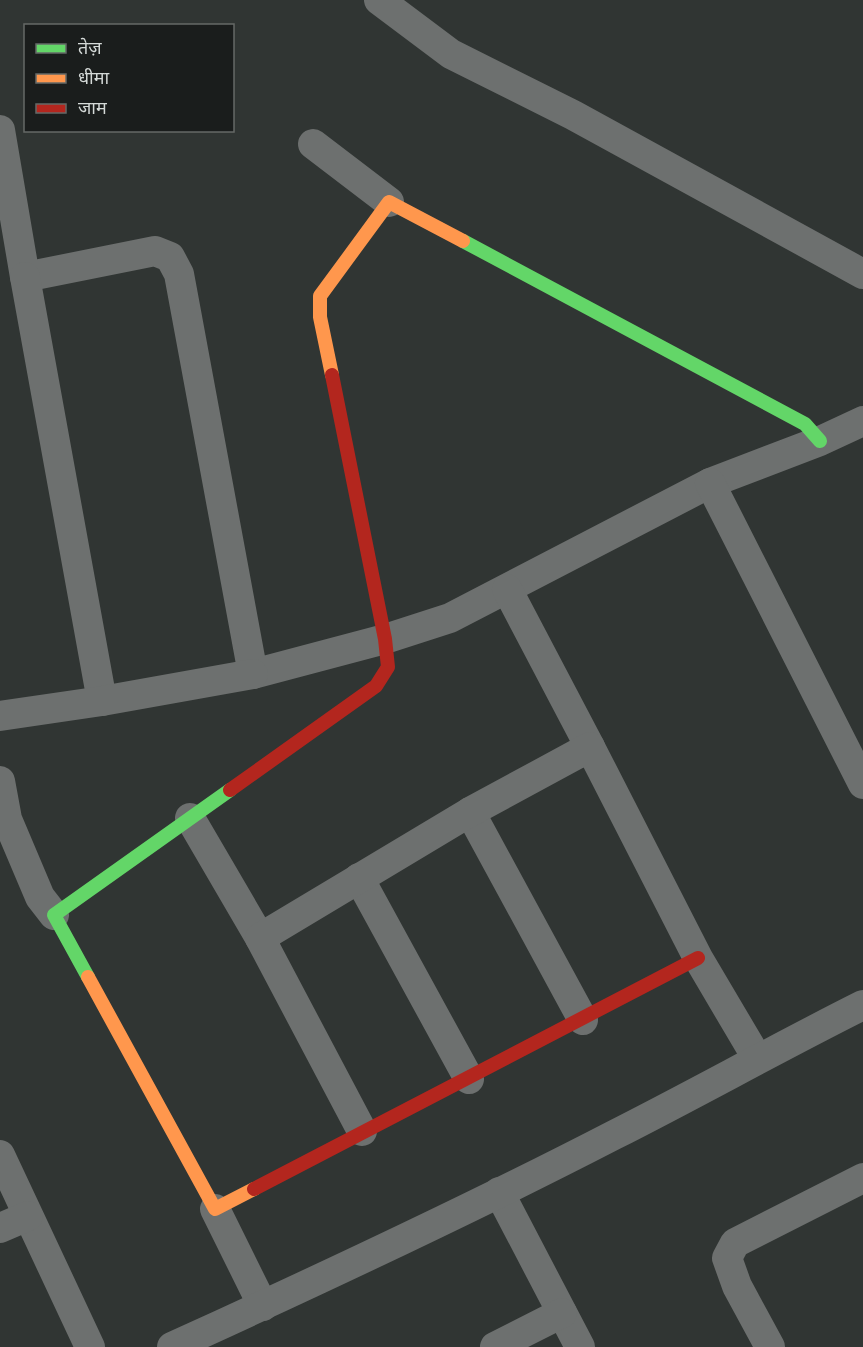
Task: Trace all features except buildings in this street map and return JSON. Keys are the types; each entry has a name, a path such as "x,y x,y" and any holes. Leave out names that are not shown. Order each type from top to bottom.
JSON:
{"street":[{"path":"379,0 451,54 573,115 863,274"},
{"path":"0,130 102,701"},
{"path":"313,144 389,202 805,424 820,441"},
{"path":"54,915 376,686 388,667 385,639 320,317 320,296 389,202"},
{"path":"25,277 155,250 170,257 178,274 253,674"},
{"path":"0,716 102,701 253,674 385,639 450,618 710,483 820,441 863,421"},
{"path":"710,483 863,784"},
{"path":"507,589 698,958 757,1058"},
{"path":"260,938 470,812 590,747"},
{"path":"0,781 7,819 40,897 54,915 215,1209 263,1306"},
{"path":"470,812 583,1020"},
{"path":"190,818 260,938 362,1131"},
{"path":"359,878 469,1078"},
{"path":"215,1209 362,1131 583,1020 698,958"},
{"path":"172,1347 263,1306 615,1135 757,1058 863,1005"},
{"path":"0,1155 90,1347"},
{"path":"770,1347 737,1286 727,1258 735,1243 863,1178"},
{"path":"499,1192 580,1347"},
{"path":"0,1228 28,1216"},
{"path":"495,1347 562,1313"}],"traffic: fast":[{"path":"463,241 805,424 820,441"},
{"path":"88,977 54,915 230,790"}],"traffic: slow":[{"path":"332,375 320,317 320,296 389,202 463,241"},
{"path":"88,977 215,1209 254,1189"}],"traffic: jam":[{"path":"230,790 376,686 388,667 385,639 332,375"},
{"path":"254,1189 698,958"}]}
